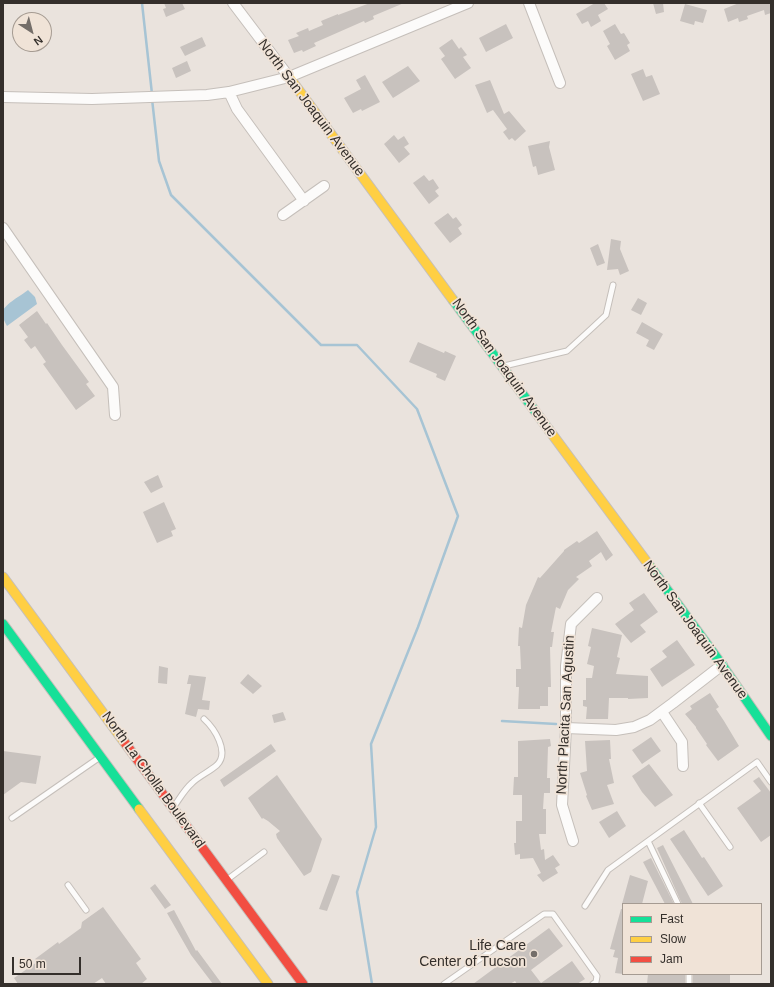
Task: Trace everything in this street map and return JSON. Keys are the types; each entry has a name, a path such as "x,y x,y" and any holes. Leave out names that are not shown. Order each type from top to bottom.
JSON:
{"main road":[{"name":"North San Joaquin Avenue","path":"289,76 769,730"},
{"name":"North La Cholla Boulevard","path":"3,577 6,588 173,808 303,984"},
{"name":"North La Cholla Boulevard","path":"3,624 268,984"}],"street":[{"name":"North San Joaquin Avenue","path":"233,3 289,76"},
{"path":"3,97 92,99 207,95 229,92 289,76 468,3"},
{"path":"529,3 560,83"},
{"path":"229,92 237,109 304,201"},
{"path":"283,215 324,186"},
{"path":"3,228 113,387 115,415"},
{"name":"North Placita San Agustin","path":"573,841 562,805 566,728 566,666 571,624 597,598"},
{"path":"566,728 616,730 634,728 662,712 722,665"},
{"path":"662,712 682,742 683,766"}],"lane":[{"path":"502,366 566,351 606,315 613,285"},
{"path":"173,808 190,784 218,764 221,759 222,751 218,738 209,723 204,719"},
{"path":"12,818 101,757"},
{"path":"585,906 608,870 757,762 771,782"},
{"path":"699,803 730,847"},
{"path":"648,841 678,903"},
{"path":"227,880 264,852"},
{"path":"68,885 86,910"},
{"path":"444,984 544,914 553,914 597,976 596,982 593,984"}],"water":[{"path":"28,290 35,297 37,304 7,326 2,315 4,308"}],"building":[{"path":"164,3 182,3 185,9 166,17 163,9 166,8"},
{"path":"370,3 404,3 373,16 374,19 365,23 364,21 314,43 316,46 303,52 302,50 294,53 288,40 299,36 296,33 308,28 309,31 323,25 321,21"},
{"path":"595,3 604,3 608,9 598,15 601,21 591,27 588,21 582,24 576,14"},
{"path":"653,3 663,3 664,12 656,14"},
{"path":"739,3 771,3 771,13 765,15 764,10 747,16 748,19 739,22 738,18 728,22 724,9"},
{"path":"685,4 707,10 703,23 695,21 694,25 680,21"},
{"path":"506,24 513,38 486,52 479,38"},
{"path":"615,24 621,34 624,33 630,43 627,45 630,51 615,60 607,46 610,44 603,31"},
{"path":"202,37 206,46 185,56 180,47"},
{"path":"452,39 459,49 461,47 467,55 463,57 471,68 455,79 441,59 445,56 439,48"},
{"path":"187,61 191,71 176,78 172,68"},
{"path":"408,66 420,81 393,98 382,82"},
{"path":"643,69 646,77 652,75 660,94 643,101 631,74"},
{"path":"365,75 380,102 362,111 361,109 353,113 344,98 361,89 356,80"},
{"path":"490,80 504,114 509,111 526,131 515,141 512,138 509,140 503,132 507,129 493,110 487,113 475,85"},
{"path":"394,135 398,140 404,136 409,144 404,147 410,154 399,163 384,144"},
{"path":"550,141 549,147 555,170 538,175 536,166 533,167 528,146"},
{"path":"424,175 429,181 433,179 439,188 435,191 439,196 429,204 413,183"},
{"path":"448,213 453,219 456,217 462,225 458,228 462,234 450,243 434,223"},
{"path":"611,239 621,241 620,249 629,271 620,275 618,269 607,270"},
{"path":"598,244 605,263 597,266 590,248"},
{"path":"638,298 647,303 641,315 631,310"},
{"path":"37,311 89,382 86,384 95,396 76,410 43,364 46,362 35,346 31,349 24,340 28,337 19,325"},
{"path":"642,322 663,334 654,350 646,346 649,340 636,333"},
{"path":"418,342 444,353 445,351 456,356 445,381 436,377 437,374 409,362"},
{"path":"158,475 163,487 151,493 144,482"},
{"path":"164,502 176,529 171,531 173,536 157,543 143,512"},
{"path":"597,531 613,555 606,561 601,552 589,561 592,566 576,577 579,579 568,590 560,609 556,607 551,632 554,632 552,647 550,647 551,687 548,687 548,706 540,706 540,709 518,709 519,687 516,687 516,669 521,669 520,646 518,646 519,627 522,628 526,605 538,577 540,578 564,550 577,541 579,543"},
{"path":"644,593 658,612 640,625 646,632 631,643 615,624 634,610 629,603"},
{"path":"592,628 622,635 617,657 620,658 616,674 648,676 648,698 609,698 608,719 586,719 587,707 583,706 583,700 586,700 586,678 592,678 594,666 587,664 591,647 588,646"},
{"path":"677,640 695,665 662,687 650,669 667,657 662,651"},
{"path":"159,666 168,668 167,684 158,683"},
{"path":"248,674 262,686 253,694 240,683"},
{"path":"189,675 206,677 202,700 210,701 209,710 198,709 196,717 185,714 191,684 187,684"},
{"path":"710,693 719,707 716,709 739,746 718,761 706,745 707,744 696,727 685,714 692,709 690,706"},
{"path":"283,712 286,720 274,723 272,715"},
{"path":"651,737 661,751 642,764 632,750"},
{"path":"550,739 551,746 548,747 547,778 550,778 550,793 544,793 543,809 546,809 546,834 539,834 541,850 544,849 545,860 553,855 560,865 555,868 558,873 543,882 537,875 541,873 533,858 520,859 520,854 515,855 514,843 516,843 516,821 522,821 522,795 513,795 514,777 518,777 518,741"},
{"path":"610,740 611,759 609,759 614,783 607,785 614,804 592,810 586,796 587,795 580,773 587,771 585,741"},
{"path":"271,744 276,751 224,787 220,780"},
{"path":"3,751 41,756 36,784 21,782 3,795"},
{"path":"649,764 673,795 655,807 642,792 632,776"},
{"path":"277,775 322,839 311,872 304,876 277,838 276,834 280,831 268,821 263,818 262,819 248,798"},
{"path":"759,777 771,793 771,835 761,842 737,808 761,791 753,781"},
{"path":"617,811 626,826 609,838 599,822"},
{"path":"684,830 702,858 704,857 723,886 708,896 670,839"},
{"path":"663,845 692,903 682,903 657,848"},
{"path":"651,858 674,903 664,903 643,862"},
{"path":"332,874 340,876 327,911 319,909"},
{"path":"630,875 648,881 642,903 622,903"},
{"path":"155,884 171,905 165,909 150,888"},
{"path":"103,907 141,959 136,963 147,979 141,984 106,984 102,978 93,984 18,984 14,978 37,962 35,959 58,942 59,944 81,928 82,922"},
{"path":"622,909 622,974 615,973 618,958 613,957 615,950 610,949"},
{"path":"174,910 196,951 197,950 222,984 213,984 191,955 167,913"},
{"name":"Life Care Center of Tucson","path":"549,928 563,946 531,970 541,983 572,961 585,979 577,984 517,984 515,981 510,984 473,984"},
{"path":"648,975 685,975 685,984 647,984"},
{"path":"693,975 730,975 730,984 693,984"}],"waterway":[{"path":"142,3 152,94"},
{"path":"152,99 159,161 171,195 321,345 357,345 417,409 458,516 418,627 371,744 376,827 357,892 372,984"},
{"path":"502,721 556,724"}],"traffic: fast":[{"path":"453,300 549,430"},
{"path":"649,565 722,665 771,736"},
{"path":"3,624 139,809"}],"traffic: slow":[{"path":"289,77 453,300"},
{"path":"549,430 649,565"},
{"path":"3,577 125,743"},
{"path":"139,809 268,984"}],"traffic: jam":[{"path":"125,743 303,984"}],"place":[{"name":"Life Care Center of Tucson","path":"534,954"}]}
